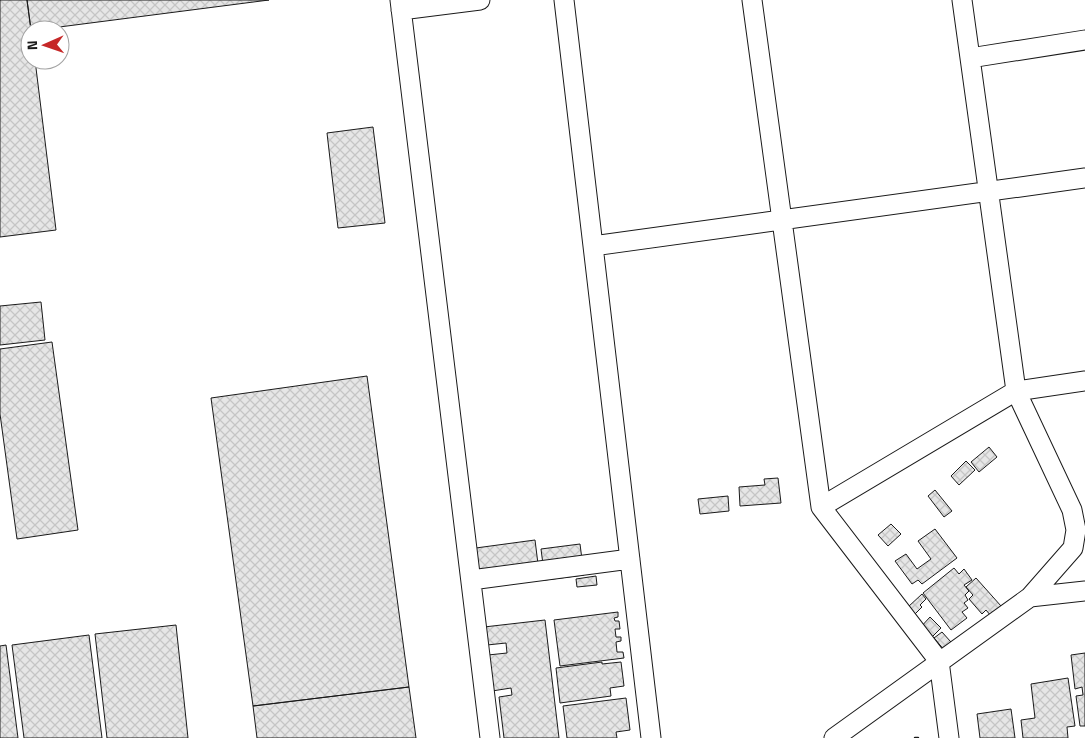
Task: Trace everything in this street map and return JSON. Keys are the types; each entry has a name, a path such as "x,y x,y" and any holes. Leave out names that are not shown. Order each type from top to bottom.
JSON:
{"street":[{"path":"480,0 401,5 490,738"},
{"path":"564,0 651,738"},
{"path":"752,0 821,507 939,661 950,738"},
{"path":"834,738 1030,597 1073,548 1076,530 1072,510 1016,391 962,0"},
{"path":"970,58 1085,40"},
{"path":"593,246 1085,178"},
{"path":"821,507 1016,391 1085,381"},
{"path":"471,580 630,559"},
{"path":"1030,597 1085,591"}],"building":[{"path":"0,0 27,0 30,20 20,20 20,70 36,70 56,230 0,237"},
{"path":"27,0 269,0 70,26 70,20 30,20"},
{"path":"373,127 385,223 338,228 327,133"},
{"path":"41,302 45,340 0,345 0,306"},
{"path":"52,342 78,530 17,539 0,414 0,349"},
{"path":"367,376 409,687 253,706 211,398"},
{"path":"989,447 997,457 979,472 971,462"},
{"path":"966,461 975,470 959,485 951,476"},
{"path":"778,478 781,503 740,506 739,487 765,485 764,479"},
{"path":"935,490 952,511 944,517 928,496"},
{"path":"728,496 729,511 700,514 698,499"},
{"path":"891,524 901,534 888,546 878,535"},
{"path":"935,529 957,558 922,584 918,580 912,584 895,561 906,554 917,569 931,559 918,541"},
{"path":"535,540 539,572 465,582 461,550"},
{"path":"580,544 584,575 545,580 541,549"},
{"path":"954,568 959,574 964,569 972,580 964,585 969,591 965,595 968,600 964,603 968,608 962,612 967,618 951,630 923,593"},
{"path":"596,576 597,585 577,587 576,579"},
{"path":"976,578 1001,606 991,616 986,610 982,614 969,599 973,595 966,587"},
{"path":"922,594 926,599 920,605 922,607 915,614 908,607"},
{"path":"618,612 618,617 614,618 615,621 619,621 620,629 615,629 616,637 621,637 621,641 616,642 617,652 623,652 624,658 560,666 554,620"},
{"path":"930,617 941,628 929,640 919,629"},
{"path":"545,620 559,738 504,738 499,697 512,695 511,688 492,691 488,655 507,653 506,643 487,645 484,627"},
{"path":"176,625 188,738 107,738 95,634"},
{"path":"942,632 959,651 951,658 934,638"},
{"path":"89,635 102,738 24,738 12,645"},
{"path":"6,645 18,738 0,738 0,646"},
{"path":"1085,653 1085,726 1080,726 1076,696 1083,695 1082,687 1075,689 1071,655"},
{"path":"602,662 602,664 621,662 624,686 610,688 611,696 560,703 556,668"},
{"path":"1068,678 1075,726 1067,727 1068,738 1023,738 1021,720 1035,718 1031,684"},
{"path":"409,687 416,738 257,738 253,706"},
{"path":"626,698 630,730 616,732 617,738 567,738 563,706"},
{"path":"1011,709 1015,738 980,738 977,714"}]}
